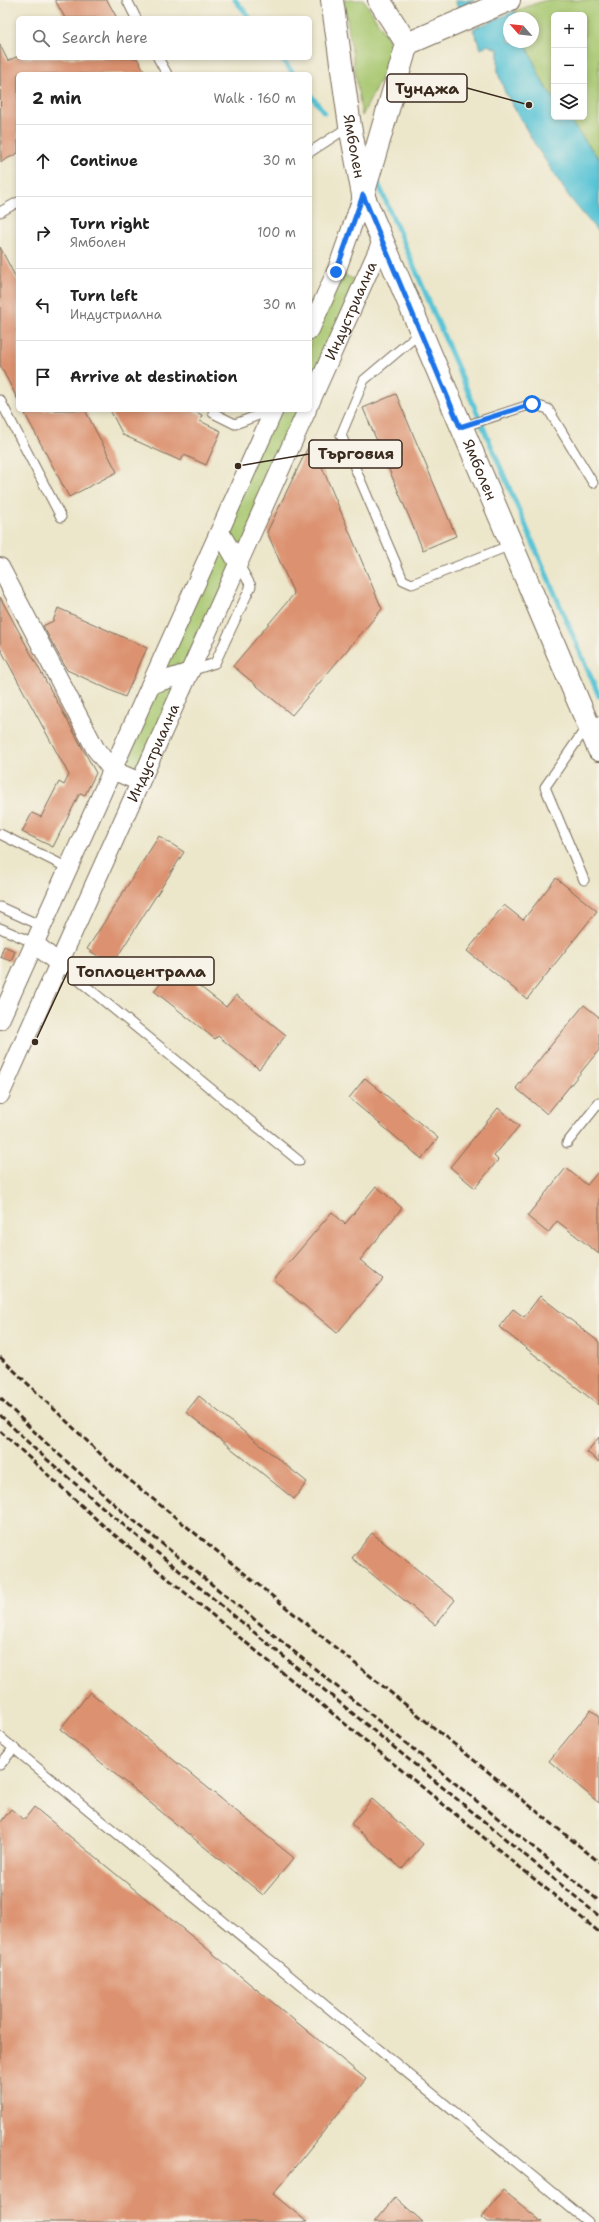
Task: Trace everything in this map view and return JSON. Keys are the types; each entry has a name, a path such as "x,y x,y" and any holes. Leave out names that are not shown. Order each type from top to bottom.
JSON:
{"main road":[{"name":"Ямболен","path":"332,0 350,126 363,195 511,545 594,723 599,750"},
{"path":"363,195 407,44 379,0"},
{"path":"407,44 509,0"}],"street":[{"name":"Индустриална","path":"312,326 336,272 363,195"},
{"name":"Индустриална","path":"312,398 382,241"},
{"name":"Индустриална","path":"0,1020 220,532 272,412"},
{"name":"Индустриална","path":"0,1095 306,412"},
{"path":"220,532 238,563"},
{"path":"0,567 95,748 112,770 140,782"},
{"path":"150,685 190,672"},
{"path":"34,943 59,964"}],"lane":[{"path":"127,0 135,16"},
{"path":"159,60 166,72"},
{"path":"312,151 350,126"},
{"path":"0,212 16,203"},
{"path":"421,332 364,380 341,435 403,580 412,584 511,545"},
{"path":"0,400 61,517"},
{"path":"460,427 532,404 548,409 593,483"},
{"path":"213,413 235,424 268,412"},
{"path":"584,880 545,787 594,723"},
{"path":"0,834 68,868"},
{"path":"0,907 42,926"},
{"path":"0,928 34,943"},
{"path":"59,964 299,1161"},
{"path":"567,1143 599,1103"},
{"path":"0,1737 588,2222"},
{"path":"0,1765 14,1748"}],"green space":[{"path":"344,0 364,0 395,50 362,116"},
{"path":"546,0 599,0 599,159 569,120 587,120 587,12 551,12 551,95 543,83 528,48 539,48 539,12 515,11"},
{"path":"336,272 364,283 312,399 312,326"},
{"path":"273,412 306,412 140,782 112,770"}],"water":[{"path":"455,0 475,0 458,8"},
{"path":"503,16 503,48 528,48 543,83 551,95 551,120 569,120 599,159 599,233 570,198 536,146 505,92 498,73 498,49 487,45 481,49 473,29"}],"building":[{"path":"55,0 107,0 116,16 64,16"},
{"path":"0,45 8,61 16,57 16,60 138,60 145,72 16,72 16,154 1,162"},
{"path":"0,247 16,278 16,396 0,365"},
{"path":"396,394 456,536 423,550 363,408"},
{"path":"24,412 86,412 117,472 69,497"},
{"path":"111,412 196,412 202,415 200,421 221,431 206,465 184,455 181,461 123,435"},
{"path":"311,441 382,609 292,715 233,666 294,594 267,532"},
{"path":"0,597 96,773 85,795 80,793 53,847 22,832 32,813 41,817 59,782 64,785 69,775 0,648"},
{"path":"58,608 147,648 125,697 67,670 43,626 53,621"},
{"path":"159,836 184,852 112,965 87,949"},
{"path":"556,878 597,911 527,999 467,951 504,905 523,920"},
{"path":"4,946 15,951 11,961 0,957"},
{"path":"174,966 226,1007 236,995 286,1035 259,1069 218,1036 215,1039 154,991"},
{"path":"584,1005 599,1017 599,1050 547,1114 516,1088"},
{"path":"365,1078 438,1138 422,1159 349,1098"},
{"path":"498,1108 519,1126 494,1156 498,1160 475,1188 450,1167"},
{"path":"566,1168 587,1185 598,1172 599,1173 599,1254 557,1221 548,1233 527,1216"},
{"path":"376,1186 402,1208 360,1260 383,1279 337,1333 274,1280 332,1212 345,1224"},
{"path":"540,1296 599,1342 599,1405 499,1327 513,1309 524,1317"},
{"path":"199,1396 307,1482 294,1499 186,1412"},
{"path":"599,1437 599,1462 587,1452"},
{"path":"372,1533 455,1600 435,1625 352,1558"},
{"path":"90,1692 294,1858 263,1895 60,1729"},
{"path":"591,1710 599,1716 599,1803 549,1761"},
{"path":"372,1799 423,1844 402,1869 351,1824"},
{"path":"34,1807 366,2079 273,2194 307,2222 0,2222 0,1823 11,1809 24,1820"},
{"path":"503,2190 542,2222 488,2222 482,2217"},
{"path":"395,2197 423,2222 374,2222"}],"waterway":[{"path":"235,0 248,16"},
{"path":"283,60 292,72"},
{"path":"312,97 324,112"},
{"path":"378,183 599,696"}],"railway":[{"path":"0,1357 116,1469 599,1862"},
{"path":"0,1398 45,1442 122,1511 599,1901"},
{"path":"0,1415 36,1450 114,1517 599,1916"},
{"path":"0,1431 105,1527 599,1932"}],"place":[{"name":"Тунджа","path":"529,105"},
{"name":"Търговия","path":"238,466"},
{"name":"Топлоцентрала","path":"35,1042"}],"route":[{"path":"336,272 363,195 460,427 532,404"}]}
